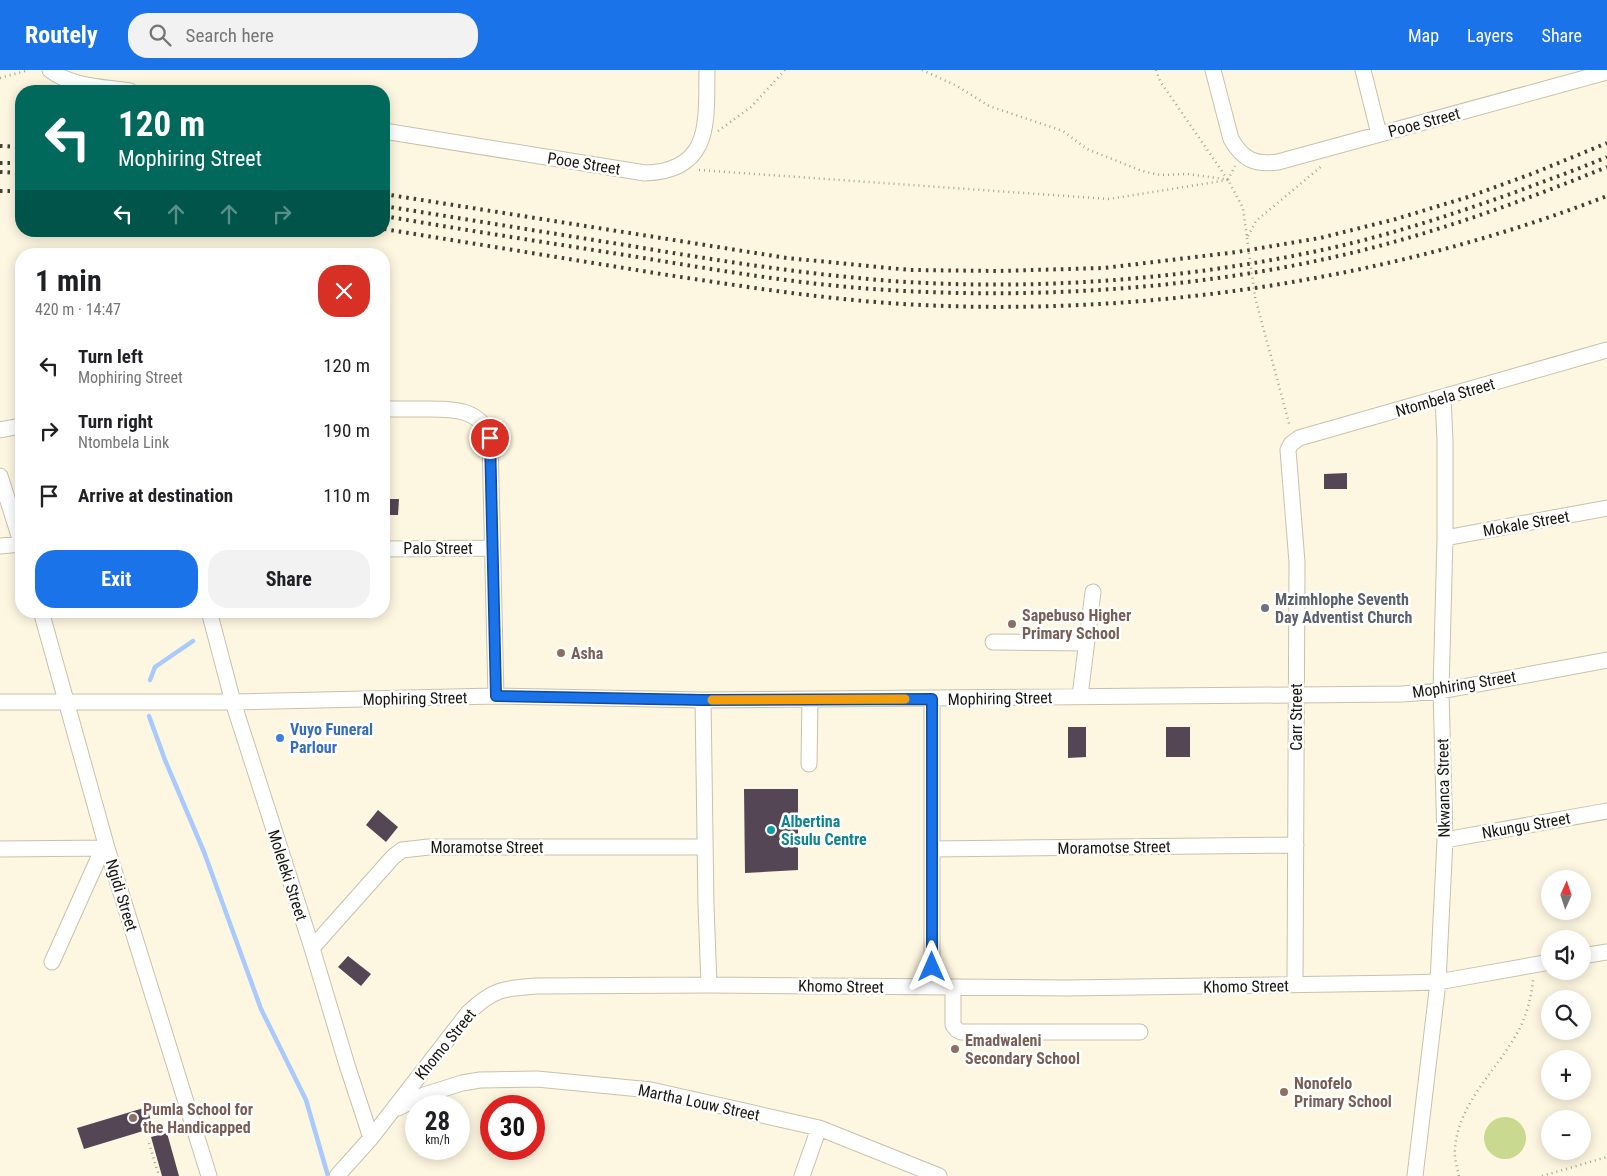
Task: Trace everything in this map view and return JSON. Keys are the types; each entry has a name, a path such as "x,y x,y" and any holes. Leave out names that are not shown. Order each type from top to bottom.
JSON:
{"street":[{"path":"50,70 67,79 98,85"},
{"name":"Pooe Street","path":"390,132 645,173 656,173 674,168 690,158 699,146 706,124 707,70"},
{"name":"Pooe Street","path":"1212,70 1231,139 1242,154 1256,163 1265,164 1332,148 1607,72"},
{"path":"1363,70 1379,134"},
{"name":"Ntombela Street","path":"1291,445 1607,350"},
{"name":"Nkwanca Street","path":"1415,1176 1438,982 1445,840 1441,691 1446,538 1443,398"},
{"path":"390,409 452,409 470,414 482,422 490,438 496,696"},
{"path":"0,430 15,427"},
{"name":"Carr Street","path":"1291,445 1297,562 1295,984"},
{"path":"0,476 15,524"},
{"name":"Mokale Street","path":"1446,538 1607,508"},
{"path":"0,546 15,544"},
{"name":"Palo Street","path":"390,548 492,548"},
{"path":"1080,696 1085,643 1093,592"},
{"name":"Ngidi Street","path":"43,618 105,848 210,1176"},
{"name":"Moleleki Street","path":"211,618 233,702 371,1138"},
{"path":"993,642 1085,643"},
{"name":"Mophiring Street","path":"0,702 233,702 496,696 810,700 1402,694 1441,691 1607,660"},
{"path":"932,699 932,987"},
{"path":"703,700 709,985"},
{"path":"809,764 810,700"},
{"name":"Nkungu Street","path":"1445,840 1607,811"},
{"name":"Moramotse Street","path":"932,849 1296,845"},
{"name":"Moramotse Street","path":"312,948 393,857 402,850 429,847 706,847"},
{"path":"0,849 105,848 52,962"},
{"path":"1591,955 1607,952"},
{"name":"Khomo Street","path":"336,1176 355,1157 394,1110 468,1013 482,999 497,991 510,988 537,986 709,985 1077,988 1438,982 1541,964"},
{"path":"953,987 953,1025 961,1032 1140,1032"},
{"name":"Martha Louw Street","path":"394,1110 424,1095 462,1083 480,1080 536,1079 651,1090 819,1128 940,1176"},
{"path":"802,1176 819,1128"}],"path":[{"path":"0,78 29,70"},
{"path":"699,146 751,107 785,70"},
{"path":"922,70 957,86 989,106 1063,131 1087,149 1142,171 1160,175 1187,174 1228,180"},
{"path":"1156,70 1160,81 1228,180 1243,208 1255,297 1291,445"},
{"path":"1247,238 1256,221 1330,159 1332,148"},
{"path":"674,168 1109,199 1228,180"},
{"path":"1459,1176 1455,1150 1461,1125 1477,1090 1517,1034 1531,999 1534,977 1533,965"},
{"path":"149,1143 159,1176"},
{"path":"1542,1176 1607,1157"}],"green space":[{"path":"1501,1117 1509,1117 1520,1123 1526,1138 1520,1153 1509,1159 1501,1159 1490,1153 1484,1142 1484,1134 1490,1123"}],"building":[{"path":"1347,473 1347,489 1324,489 1324,474"},
{"path":"390,499 399,499 398,515 390,515"},
{"path":"1068,727 1086,727 1086,757 1068,758"},
{"path":"1166,727 1190,727 1190,757 1166,757"},
{"name":"Albertina Sisulu Centre","path":"744,789 798,789 798,870 745,873"},
{"path":"378,810 398,827 386,842 366,825"},
{"path":"348,956 371,974 361,986 338,967"},
{"path":"147,1107 153,1128 84,1149 77,1128"},
{"path":"167,1133 179,1176 162,1176 151,1137"}],"waterway":[{"path":"150,680 155,667 193,641"},
{"path":"149,716 165,760 204,852 261,1009 306,1100 328,1176"}],"railway":[{"path":"390,195 787,258 910,270 998,271 1104,268 1237,252 1320,238 1396,219 1468,197 1534,173 1607,143"},
{"path":"0,146 15,147"},
{"path":"390,207 692,256 825,275 946,284 1054,283 1162,276 1216,269 1322,250 1395,232 1442,217 1513,193 1607,157"},
{"path":"0,163 15,163"},
{"path":"390,217 708,269 820,284 908,291 1030,293 1154,286 1275,269 1334,257 1369,249 1472,218 1607,167"},
{"path":"0,172 15,173"},
{"path":"0,191 15,191"},
{"path":"390,230 661,274 842,299 903,304 991,307 1081,305 1171,298 1261,287 1350,271 1438,251 1524,226 1607,196"}],"slow traffic":[{"path":"712,700 905,699"}],"place":[{"name":"Mzimhlophe Seventh Day Adventist Church","path":"1265,608"},
{"name":"Sapebuso Higher Primary School","path":"1012,624"},
{"name":"Asha","path":"561,653"},
{"name":"Vuyo Funeral Parlour","path":"280,738"},
{"name":"Albertina Sisulu Centre","path":"771,830"},
{"name":"Emadwaleni Secondary School","path":"955,1049"},
{"name":"Nonofelo Primary School","path":"1284,1092"},
{"name":"Pumla School for the Handicapped","path":"133,1118"}],"route":[{"path":"490,438 496,696 703,700 932,699 932,967"}]}
